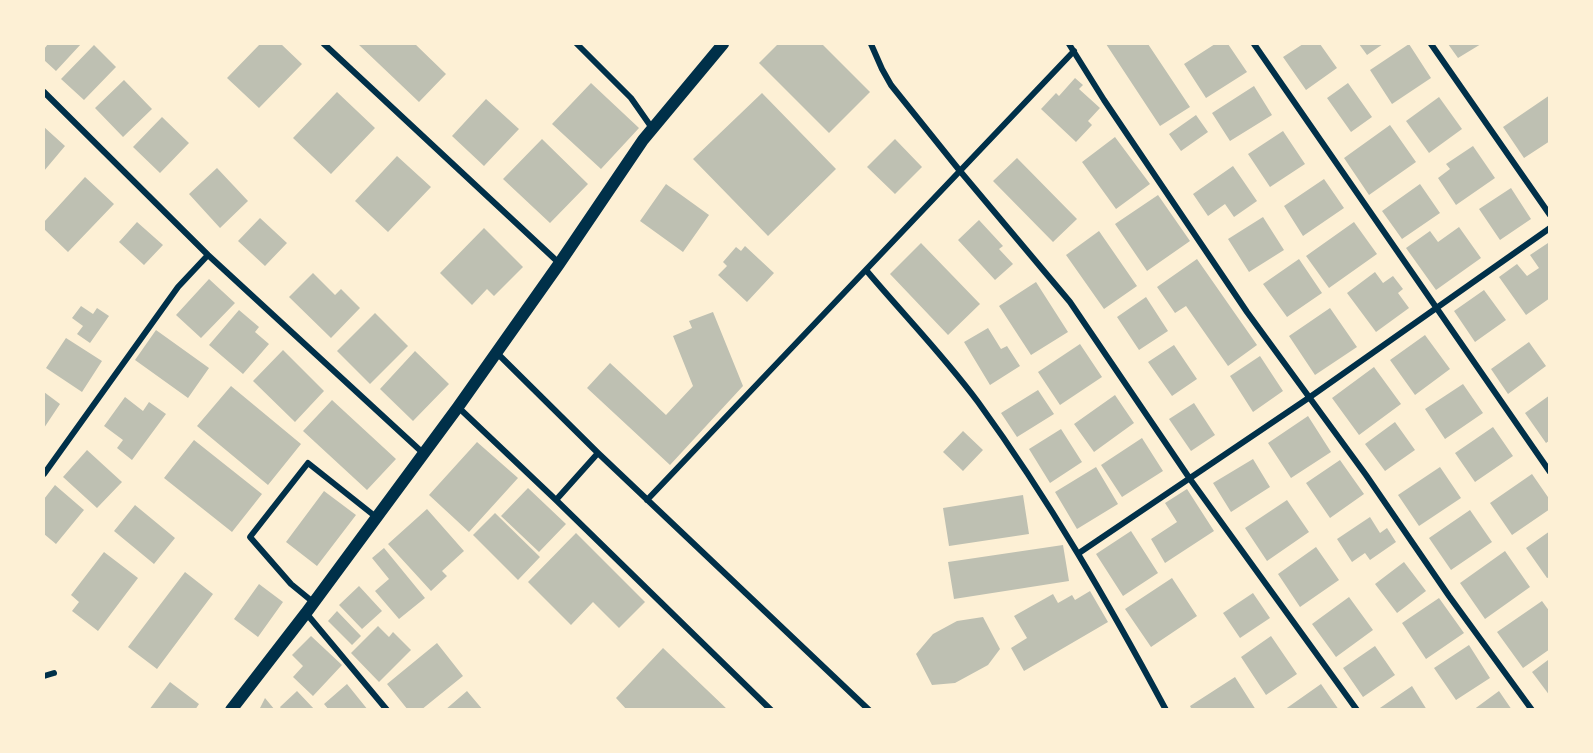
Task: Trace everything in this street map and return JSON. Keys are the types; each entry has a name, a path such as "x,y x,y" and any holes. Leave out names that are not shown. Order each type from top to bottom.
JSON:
{"main road":[{"path":"231,710 306,613 458,407 652,128 723,44"}],"street":[{"path":"324,44 559,264"},
{"path":"577,44 631,98 652,128"},
{"path":"872,44 888,80 960,171 1070,302 1190,479 1357,710"},
{"path":"1069,44 1247,312 1366,475 1449,596 1532,710"},
{"path":"1254,44 1550,472"},
{"path":"1431,44 1550,215"},
{"path":"647,500 1074,51"},
{"path":"44,92 208,255 423,453"},
{"path":"1079,553 1310,397 1550,228"},
{"path":"44,474 178,286 208,255"},
{"path":"866,270 942,356 977,401 1079,553 1166,710"},
{"path":"496,353 869,710"},
{"path":"458,407 771,710"},
{"path":"556,500 598,453"},
{"path":"313,602 291,584 250,537 308,463 376,517"},
{"path":"306,613 387,710"},
{"path":"44,676 54,673"}],"building":[{"path":"48,44 81,44 56,71 44,60 44,49"},
{"path":"260,44 281,44 302,64 259,108 227,78"},
{"path":"358,44 415,44 446,74 419,102"},
{"path":"778,44 822,44 870,92 829,133 759,63"},
{"path":"1106,44 1148,44 1190,107 1160,126"},
{"path":"1215,44 1228,44 1247,72 1206,98 1184,64"},
{"path":"1303,44 1320,44 1337,68 1306,90 1283,57"},
{"path":"1359,44 1383,44 1367,55"},
{"path":"1409,44 1431,78 1392,104 1370,70"},
{"path":"1448,44 1481,44 1458,58"},
{"path":"94,45 116,67 84,100 61,79"},
{"path":"1075,78 1083,85 1079,89 1100,108 1088,121 1092,125 1076,142 1041,109 1056,93 1059,96"},
{"path":"124,80 152,109 123,137 95,108"},
{"path":"591,83 639,128 601,169 552,124"},
{"path":"1348,83 1372,117 1351,132 1327,98"},
{"path":"1254,86 1272,115 1230,141 1212,113"},
{"path":"337,92 375,128 331,174 293,138"},
{"path":"762,93 836,169 768,236 693,159"},
{"path":"1550,95 1550,141 1524,158 1503,127"},
{"path":"1439,97 1462,129 1429,153 1406,121"},
{"path":"486,99 519,129 484,166 452,136"},
{"path":"1196,115 1208,132 1181,151 1169,134"},
{"path":"162,117 189,143 160,173 133,147"},
{"path":"1390,125 1416,162 1369,195 1344,158"},
{"path":"44,127 65,146 44,171"},
{"path":"1283,131 1305,164 1270,187 1248,154"},
{"path":"1115,137 1150,184 1116,209 1082,162"},
{"path":"542,139 588,184 550,223 503,179"},
{"path":"895,139 922,167 895,194 867,167"},
{"path":"1473,146 1495,178 1456,205 1438,178 1450,169 1446,164"},
{"path":"397,156 431,187 388,232 355,201"},
{"path":"1017,158 1077,219 1053,242 993,181"},
{"path":"1233,166 1257,201 1234,217 1225,204 1208,216 1193,194"},
{"path":"217,168 248,201 220,228 189,194"},
{"path":"85,177 114,204 68,252 44,229 44,222"},
{"path":"1324,179 1344,208 1303,236 1284,206"},
{"path":"666,184 709,215 683,252 640,221"},
{"path":"1420,184 1440,213 1402,239 1382,211"},
{"path":"1511,188 1531,219 1500,240 1479,209"},
{"path":"1158,195 1190,241 1147,271 1115,224"},
{"path":"1263,217 1284,250 1249,272 1228,239"},
{"path":"260,218 287,243 265,266 238,241"},
{"path":"979,220 1003,246 999,249 1013,264 995,280 958,240"},
{"path":"137,222 163,245 144,265 119,242"},
{"path":"1354,222 1377,254 1329,288 1306,256"},
{"path":"1459,227 1481,258 1436,290 1406,248 1430,231 1438,242"},
{"path":"484,228 523,267 494,296 487,289 472,305 440,273"},
{"path":"1099,231 1137,286 1104,309 1066,255"},
{"path":"921,243 980,304 948,335 890,274"},
{"path":"1548,243 1550,246 1550,298 1526,315 1499,277 1517,264 1527,276 1539,268 1530,255"},
{"path":"745,246 774,273 747,302 718,275 727,266 723,262 736,247 741,251"},
{"path":"1197,259 1257,345 1228,366 1186,306 1175,313 1157,287"},
{"path":"1299,259 1322,293 1287,317 1263,284"},
{"path":"1375,272 1383,283 1393,276 1403,289 1398,293 1409,308 1376,332 1347,293"},
{"path":"313,273 335,295 341,289 360,308 331,338 289,297"},
{"path":"209,279 235,303 201,338 176,315"},
{"path":"1036,282 1068,332 1031,355 999,306"},
{"path":"1484,290 1506,320 1475,342 1454,311"},
{"path":"1146,297 1168,331 1139,350 1117,317"},
{"path":"81,306 93,314 97,308 109,316 90,343 77,334 83,326 72,318"},
{"path":"1330,308 1357,347 1315,375 1289,336"},
{"path":"239,310 259,327 255,332 269,344 243,374 209,345"},
{"path":"713,312 743,386 670,465 587,388 610,363 666,415 693,386 673,336 692,328 689,321"},
{"path":"375,313 408,346 370,384 337,351"},
{"path":"988,328 1001,349 1007,346 1020,366 990,385 964,342"},
{"path":"156,330 209,368 188,398 135,360"},
{"path":"1425,335 1450,369 1415,395 1390,360"},
{"path":"66,338 102,361 82,392 46,368"},
{"path":"1529,342 1546,366 1508,394 1491,369"},
{"path":"1080,344 1102,377 1060,405 1038,372"},
{"path":"1174,345 1197,379 1172,396 1148,362"},
{"path":"283,350 324,391 295,422 253,381"},
{"path":"415,351 449,384 413,421 380,389"},
{"path":"1260,356 1283,391 1253,412 1230,376"},
{"path":"1374,367 1401,404 1359,435 1332,398"},
{"path":"1463,384 1483,413 1445,439 1425,409"},
{"path":"231,386 301,444 268,485 197,426"},
{"path":"1038,390 1054,414 1017,437 1001,413"},
{"path":"44,392 60,404 44,428"},
{"path":"1115,395 1134,423 1094,452 1074,424"},
{"path":"1550,395 1550,440 1546,443 1525,413"},
{"path":"125,397 143,411 149,402 166,414 132,460 117,448 123,440 104,426"},
{"path":"332,400 396,459 367,490 303,431"},
{"path":"1194,403 1215,435 1191,451 1169,419"},
{"path":"1308,416 1331,452 1291,478 1268,443"},
{"path":"1395,422 1415,450 1385,471 1365,444"},
{"path":"1493,427 1513,456 1475,482 1455,453"},
{"path":"1061,429 1082,462 1050,483 1029,449"},
{"path":"963,431 983,450 963,471 943,452"},
{"path":"1142,438 1163,471 1122,497 1101,465"},
{"path":"194,440 262,494 232,532 164,478"},
{"path":"477,442 518,478 469,532 429,495"},
{"path":"87,450 122,482 97,508 63,477"},
{"path":"1253,459 1270,487 1231,512 1213,483"},
{"path":"1340,460 1364,494 1330,518 1306,483"},
{"path":"1096,467 1118,504 1077,529 1055,492"},
{"path":"1440,467 1461,498 1419,526 1398,495"},
{"path":"1532,474 1550,500 1550,509 1512,535 1490,503"},
{"path":"55,485 84,510 56,544 44,534 44,499"},
{"path":"528,488 566,524 539,552 501,516"},
{"path":"1187,489 1214,531 1165,563 1151,539 1177,522 1165,503"},
{"path":"324,491 356,515 317,566 286,542"},
{"path":"1023,495 1029,534 949,546 943,508"},
{"path":"1287,500 1309,532 1267,561 1245,528"},
{"path":"135,505 175,538 154,564 114,531"},
{"path":"427,509 464,551 442,571 447,576 431,591 388,544"},
{"path":"1470,510 1492,542 1451,570 1429,538"},
{"path":"495,513 540,557 518,580 473,535"},
{"path":"1370,517 1380,533 1387,528 1396,542 1370,560 1365,553 1352,562 1337,539"},
{"path":"1131,531 1158,573 1123,596 1096,554"},
{"path":"1550,531 1550,577 1547,578 1526,548"},
{"path":"576,533 645,602 619,628 593,602 571,625 528,582"},
{"path":"1063,545 1069,581 954,599 948,562"},
{"path":"1316,547 1339,580 1300,607 1278,574"},
{"path":"384,548 425,598 399,619 375,591 389,579 372,558"},
{"path":"1505,551 1530,587 1485,619 1460,583"},
{"path":"104,552 138,578 98,631 72,611 79,602 71,595"},
{"path":"1404,562 1426,591 1397,613 1375,584"},
{"path":"185,572 213,594 157,669 128,647"},
{"path":"1172,578 1197,616 1151,647 1125,609"},
{"path":"259,584 283,602 258,637 234,619"},
{"path":"359,586 382,611 362,629 339,605"},
{"path":"1090,591 1108,622 1024,671 1011,648 1027,638 1014,616 1053,594 1058,603 1072,595 1075,600"},
{"path":"1253,593 1270,618 1240,638 1223,613"},
{"path":"1349,597 1373,630 1336,657 1312,624"},
{"path":"1439,598 1464,633 1426,659 1402,623"},
{"path":"1542,601 1550,612 1550,649 1523,668 1497,632"},
{"path":"337,611 361,636 352,645 328,621"},
{"path":"983,617 1000,649 988,665 955,683 932,685 916,654 933,634 957,621"},
{"path":"378,626 389,637 393,632 411,650 379,682 351,653"},
{"path":"311,636 342,665 313,696 293,677 303,666 292,655"},
{"path":"1271,636 1297,674 1266,695 1241,657"},
{"path":"437,643 463,676 421,710 408,710 387,684"},
{"path":"1469,645 1490,678 1456,700 1434,668"},
{"path":"1375,646 1395,675 1363,697 1343,668"},
{"path":"663,648 728,710 627,710 616,698"},
{"path":"1548,660 1550,662 1550,696 1532,672"},
{"path":"1235,677 1256,710 1192,710 1190,706"},
{"path":"170,682 199,704 195,710 149,710"},
{"path":"347,684 368,710 329,710 324,704"},
{"path":"1321,684 1339,710 1284,710"},
{"path":"1412,686 1427,710 1377,710"},
{"path":"297,691 315,710 282,710 280,707"},
{"path":"467,691 483,710 445,710"},
{"path":"1499,691 1512,710 1473,710"},
{"path":"265,698 275,710 259,710"}]}
